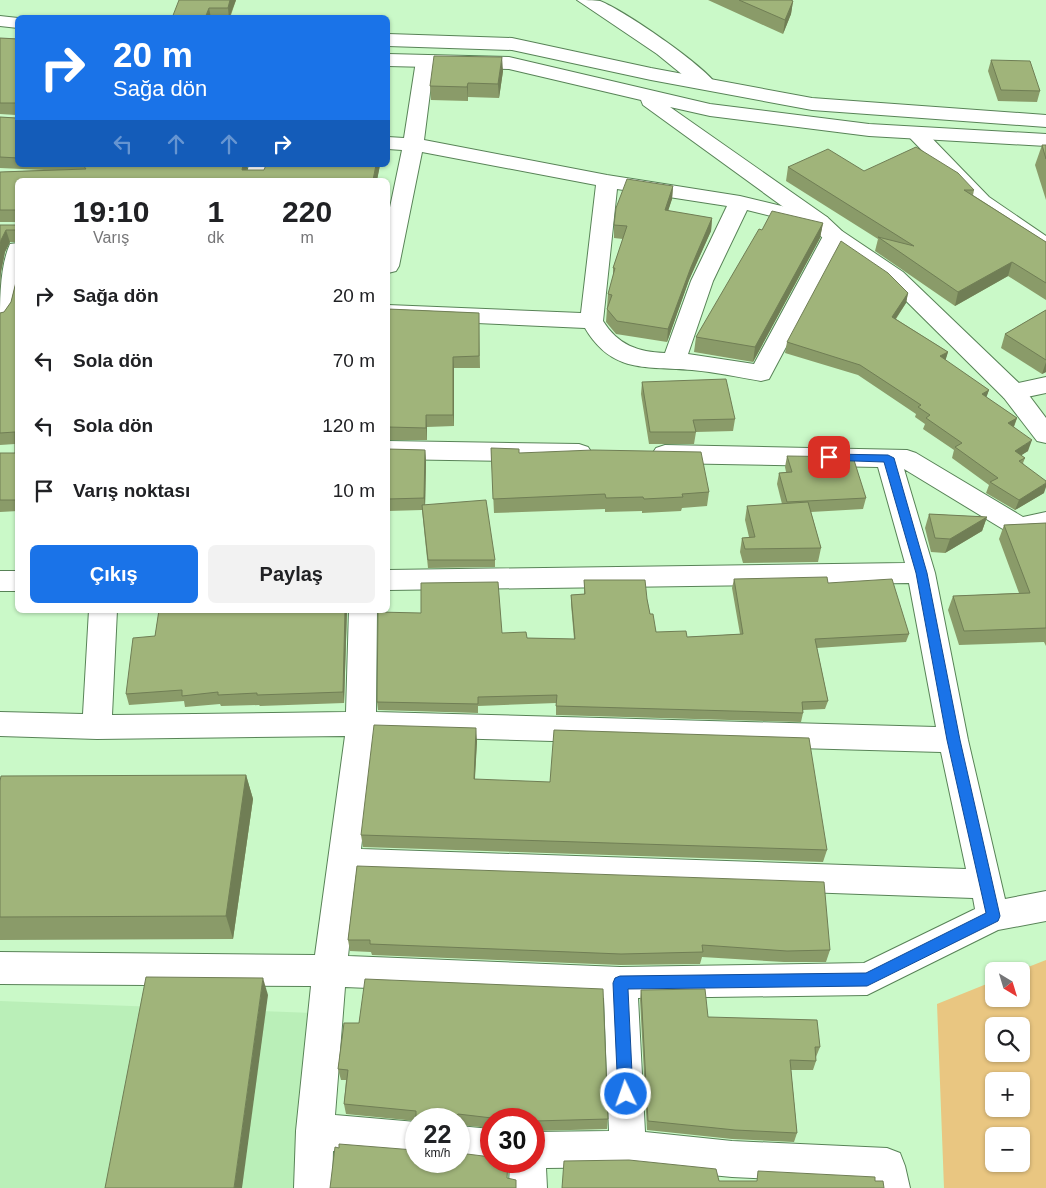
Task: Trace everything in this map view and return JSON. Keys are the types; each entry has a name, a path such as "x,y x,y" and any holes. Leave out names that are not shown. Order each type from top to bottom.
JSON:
{"street":[{"path":"586,0 650,38 674,55 707,85"},
{"path":"0,21 15,23"},
{"path":"390,40 512,44 707,85 812,104 1046,121"},
{"path":"390,60 509,63 710,110 869,130 1017,140 1046,140"},
{"path":"390,256 413,144 425,61"},
{"path":"640,94 895,277 1013,392 1046,435"},
{"path":"917,134 982,201 1046,246"},
{"path":"390,143 413,144 606,181 740,202 827,229"},
{"path":"606,181 592,321 604,341 639,360 693,362 761,373 827,229"},
{"path":"674,361 702,281 740,202"},
{"path":"0,317 15,260"},
{"path":"390,312 592,321"},
{"path":"1013,392 1046,385"},
{"path":"390,450 600,453"},
{"path":"640,454 907,459 1020,527 1046,521"},
{"path":"888,458 921,573 953,740 993,916"},
{"path":"390,580 921,573"},
{"path":"0,581 15,581"},
{"path":"97,727 103,613"},
{"path":"313,1188 314,1131 330,971 361,724 364,613"},
{"path":"0,724 97,727 361,724 953,740"},
{"path":"344,862 986,884"},
{"path":"0,968 330,971 620,983 867,979 993,916 1046,906"},
{"path":"620,983 628,1149"},
{"path":"314,1131 405,1139"},
{"path":"545,1150 628,1149 733,1174 887,1166 891,1188"},
{"path":"528,1173 528,1188"}],"shaded area":[{"path":"1046,960 1046,1188 944,1188 937,1004 985,985 985,1008 1030,1008 1030,966"},
{"path":"0,1001 313,1013 294,1188 0,1188"}],"building":[{"path":"179,0 230,0 228,8 209,8 206,15 173,15"},
{"path":"739,0 791,0 793,1 785,20"},
{"path":"0,38 15,39 15,103 0,103"},
{"path":"434,56 502,57 498,84 468,83 467,87 430,86"},
{"path":"991,60 1030,61 1040,91 1001,90"},
{"path":"0,117 15,118 15,158 0,157"},
{"path":"1042,145 1046,145 1046,159"},
{"path":"916,147 958,173 974,190 964,190 1046,242 1046,283 1012,262 958,292 878,237 914,246 788,167 828,149 864,171"},
{"path":"84,167 243,167 242,170 264,170 265,167 376,167 373,178 15,178 15,210 0,210 0,172 86,169"},
{"path":"627,179 673,186 665,210 712,218 668,329 617,321 607,309 612,295 608,294 615,268 613,268 627,226 614,225 616,208"},
{"path":"772,211 823,223 755,347 696,337 759,229 762,230"},
{"path":"0,225 15,225 15,230 6,230 0,246"},
{"path":"841,241 888,273 908,293 892,317 948,352 940,356 989,390 982,394 1017,418 1008,423 1032,440 1015,451 1025,458 1019,461 1046,481 1046,483 1019,500 990,482 998,478 955,447 962,443 926,418 930,415 918,407 921,405 860,365 787,342"},
{"path":"15,286 15,432 0,433 0,313 4,312 11,302"},
{"path":"390,309 479,313 479,356 453,357 453,415 426,415 426,428 390,427"},
{"path":"1046,310 1046,360 1005,334"},
{"path":"726,379 735,419 693,420 696,432 650,432 642,382"},
{"path":"491,448 519,449 519,453 593,450 701,452 709,492 682,494 683,497 644,499 643,497 606,498 605,494 493,499"},
{"path":"390,449 425,450 424,498 390,499"},
{"path":"0,453 15,453 15,500 0,500"},
{"path":"787,456 853,457 866,498 787,502 779,473 792,472"},
{"path":"486,500 495,560 428,560 422,505"},
{"path":"808,502 821,548 745,549 742,538 755,537 747,506"},
{"path":"929,514 987,517 950,539 935,538"},
{"path":"1046,523 1046,628 964,631 953,596 1030,593 1004,525"},
{"path":"827,577 828,583 892,579 909,634 815,639 828,701 802,702 803,713 556,706 557,695 478,697 478,704 377,702 378,613 421,613 421,583 498,582 502,633 526,632 527,638 575,639 571,595 585,594 584,580 645,580 650,614 653,614 656,632 686,631 687,637 743,634 734,579"},
{"path":"159,613 345,613 343,692 218,695 218,692 182,696 182,690 126,694 133,638 155,636"},
{"path":"374,725 476,728 474,779 550,782 554,730 809,738 827,850 361,835"},
{"path":"246,775 226,916 0,917 1,776"},
{"path":"357,866 824,882 830,950 787,951 702,945 703,952 621,954 370,944 370,940 348,940"},
{"path":"146,977 263,978 234,1188 105,1188"},
{"path":"365,979 603,989 608,1119 545,1121 545,1108 480,1108 480,1117 470,1115 470,1108 405,1108 405,1110 344,1104 348,1070 338,1069 344,1023 359,1023"},
{"path":"705,989 708,1017 817,1020 820,1047 815,1047 816,1061 790,1060 797,1133 735,1130 648,1121 641,990"},
{"path":"339,1144 405,1149 405,1173 470,1173 470,1154 480,1156 480,1173 507,1173 507,1178 516,1180 516,1188 330,1188 335,1147 339,1148"},
{"path":"629,1160 716,1169 719,1181 757,1181 758,1171 875,1177 875,1181 883,1181 884,1188 562,1188 564,1161"}],"route":[{"path":"626,1094 620,983 867,979 993,916 953,740 921,573 888,458 829,457"}]}
